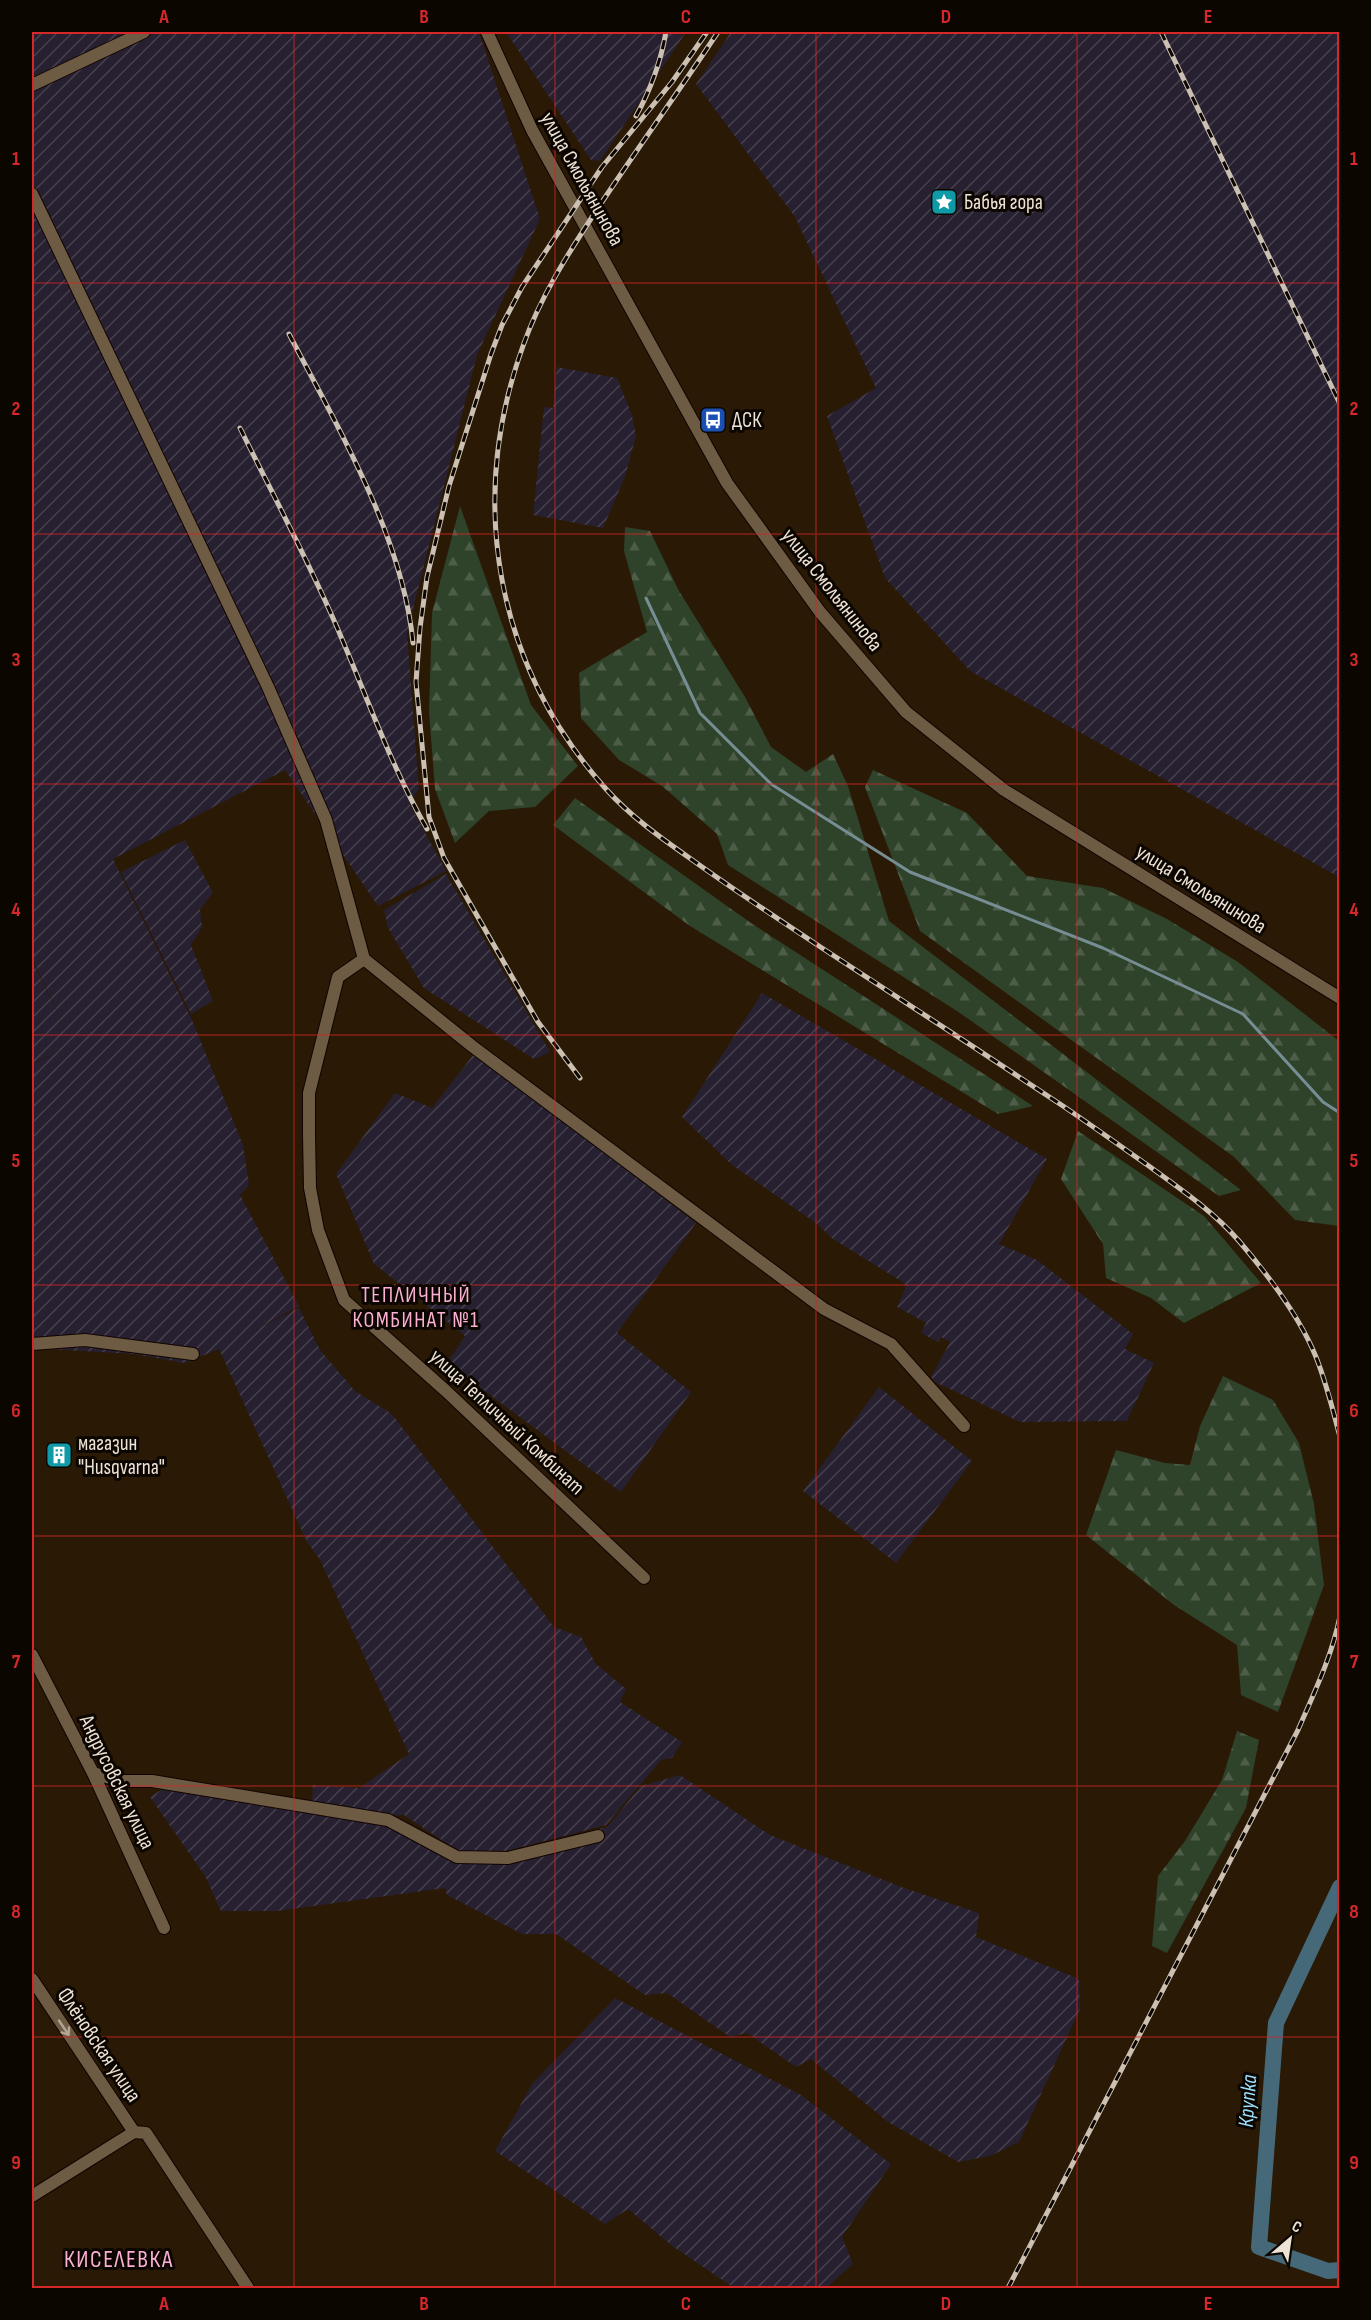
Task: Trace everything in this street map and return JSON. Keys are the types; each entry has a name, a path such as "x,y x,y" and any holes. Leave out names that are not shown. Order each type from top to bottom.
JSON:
{"street":[{"path":"32,85 144,32"},
{"name":"улица Смольянинова","path":"487,32 532,130 727,483 820,612 906,712 1004,790 1340,998"},
{"path":"32,194 268,687 326,820 364,959 472,1046 824,1309 891,1344 964,1426"},
{"name":"улица Тепличный Комбинат","path":"364,959 338,977 309,1094 310,1188 318,1230 344,1300 446,1391 644,1578"},
{"path":"32,1344 86,1340 192,1354"},
{"name":"Андрусовская улица","path":"32,1654 93,1773 164,1928"},
{"path":"93,1773 120,1781 152,1781 388,1820 457,1857 508,1858 598,1836"},
{"name":"Флёновская улица","path":"32,1979 134,2132"},
{"path":"32,2196 134,2132 146,2133 248,2289"}],"shaded area":[{"path":"32,32 479,32 540,219 477,355 407,633 419,789 409,803 446,871 378,906 285,770 113,859 192,1020 243,1145 249,1185 240,1195 299,1306 253,1331 299,1308 320,1350 355,1391 395,1418 554,1627 581,1637 596,1664 626,1689 620,1702 682,1742 672,1758 661,1760 606,1825 506,1851 458,1851 404,1815 387,1816 458,1853 507,1853 607,1827 641,1786 680,1775 770,1835 904,1888 979,1913 976,1937 1079,1979 1080,2009 1019,2142 990,2156 958,2162 888,2122 811,2059 796,2067 747,2033 730,2037 667,1993 645,1995 556,1934 522,1934 447,1895 445,1888 277,1911 221,1911 205,1876 150,1797 179,1779 312,1802 313,1785 359,1788 409,1754 320,1560 307,1542 219,1349 185,1363 134,1354 32,1348 32,1065 65,1048 32,1064 32,960 73,1045 32,958"},
{"path":"506,32 686,32 600,161 591,160"},
{"path":"731,32 1339,32 1339,877 970,671 885,578 827,416 876,388 795,217 696,84"},
{"path":"557,367 617,378 632,415 636,436 625,477 603,528 533,515 544,407 553,408"},
{"path":"185,840 213,893 200,909 202,927 191,945 213,1001 191,1014 121,872"},
{"path":"446,874 550,1052 534,1059 424,988 388,928 384,910"},
{"path":"762,993 1047,1159 999,1244 1037,1260 1133,1334 1125,1349 1154,1363 1127,1421 1020,1422 935,1382 931,1377 950,1342 941,1337 938,1342 921,1333 926,1323 897,1307 906,1287 904,1283 833,1239 816,1223 732,1165 682,1117"},
{"name":"ТЕПЛИЧНЫЙ КОМБИНАТ №1","path":"474,1054 696,1223 617,1333 691,1392 621,1492 447,1363 465,1336 374,1264 336,1174 395,1093 432,1108"},
{"path":"879,1387 972,1461 896,1563 803,1491"},
{"path":"615,1998 801,2095 891,2164 842,2237 853,2264 826,2288 734,2288 671,2245 628,2209 605,2224 495,2151 532,2084"}],"green space":[{"path":"460,506 531,705 578,766 535,807 489,811 455,843 435,789 429,712 432,613"},
{"path":"625,527 650,531 679,591 745,697 771,747 806,772 833,754 848,786 889,921 1241,1190 1219,1196 960,1013 728,865 717,834 662,786 619,760 581,718 579,673 647,632 624,551"},
{"path":"873,770 967,813 1027,876 1103,888 1167,919 1238,962 1339,1041 1339,1226 1295,1220 1234,1157 920,931 865,787"},
{"path":"575,798 751,923 1033,1106 998,1114 690,926 553,825"},
{"path":"1078,1131 1204,1216 1261,1283 1184,1323 1151,1298 1106,1278 1103,1244 1061,1179"},
{"path":"1223,1376 1273,1400 1299,1443 1314,1504 1324,1585 1278,1712 1241,1695 1237,1645 1174,1605 1086,1535 1116,1450 1165,1463 1190,1465 1200,1426"},
{"path":"1237,1731 1259,1740 1246,1808 1167,1953 1152,1946 1158,1876 1185,1841 1222,1780"}],"waterway":[{"path":"646,598 700,713 771,784 910,872 1103,948 1243,1014 1323,1102 1340,1113"},
{"name":"Крупка","path":"1340,1887 1276,2023 1259,2247 1328,2271 1340,2270"}],"railway":[{"path":"636,116 654,75 666,32"},
{"path":"580,1078 538,1022 444,858 429,817 416,682 420,628 427,577 449,486 502,325 522,287 602,167 672,82 707,32"},
{"path":"718,32 598,208 556,275 523,346 506,404 497,463 495,522 502,579 516,635 538,689 568,741 606,789 646,826 756,904 1073,1113 1171,1182 1218,1220 1261,1268 1301,1326 1320,1367 1340,1437"},
{"path":"1161,32 1340,404"},
{"path":"289,334 347,445 382,523 407,603 413,643"},
{"path":"240,428 313,575 390,754 427,829"},
{"path":"1008,2288 1298,1730 1327,1660 1340,1616"}],"place":[{"name":"Бабья гора","path":"944,202"},
{"name":"ДСК","path":"713,420"},
{"name":"магазин \"Husqvarna\"","path":"59,1455"}],"district":[{"name":"ТЕПЛИЧНЫЙ КОМБИНАТ №1","path":"416,1308"},
{"name":"КИСЕЛЕВКА","path":"119,2259"}]}
